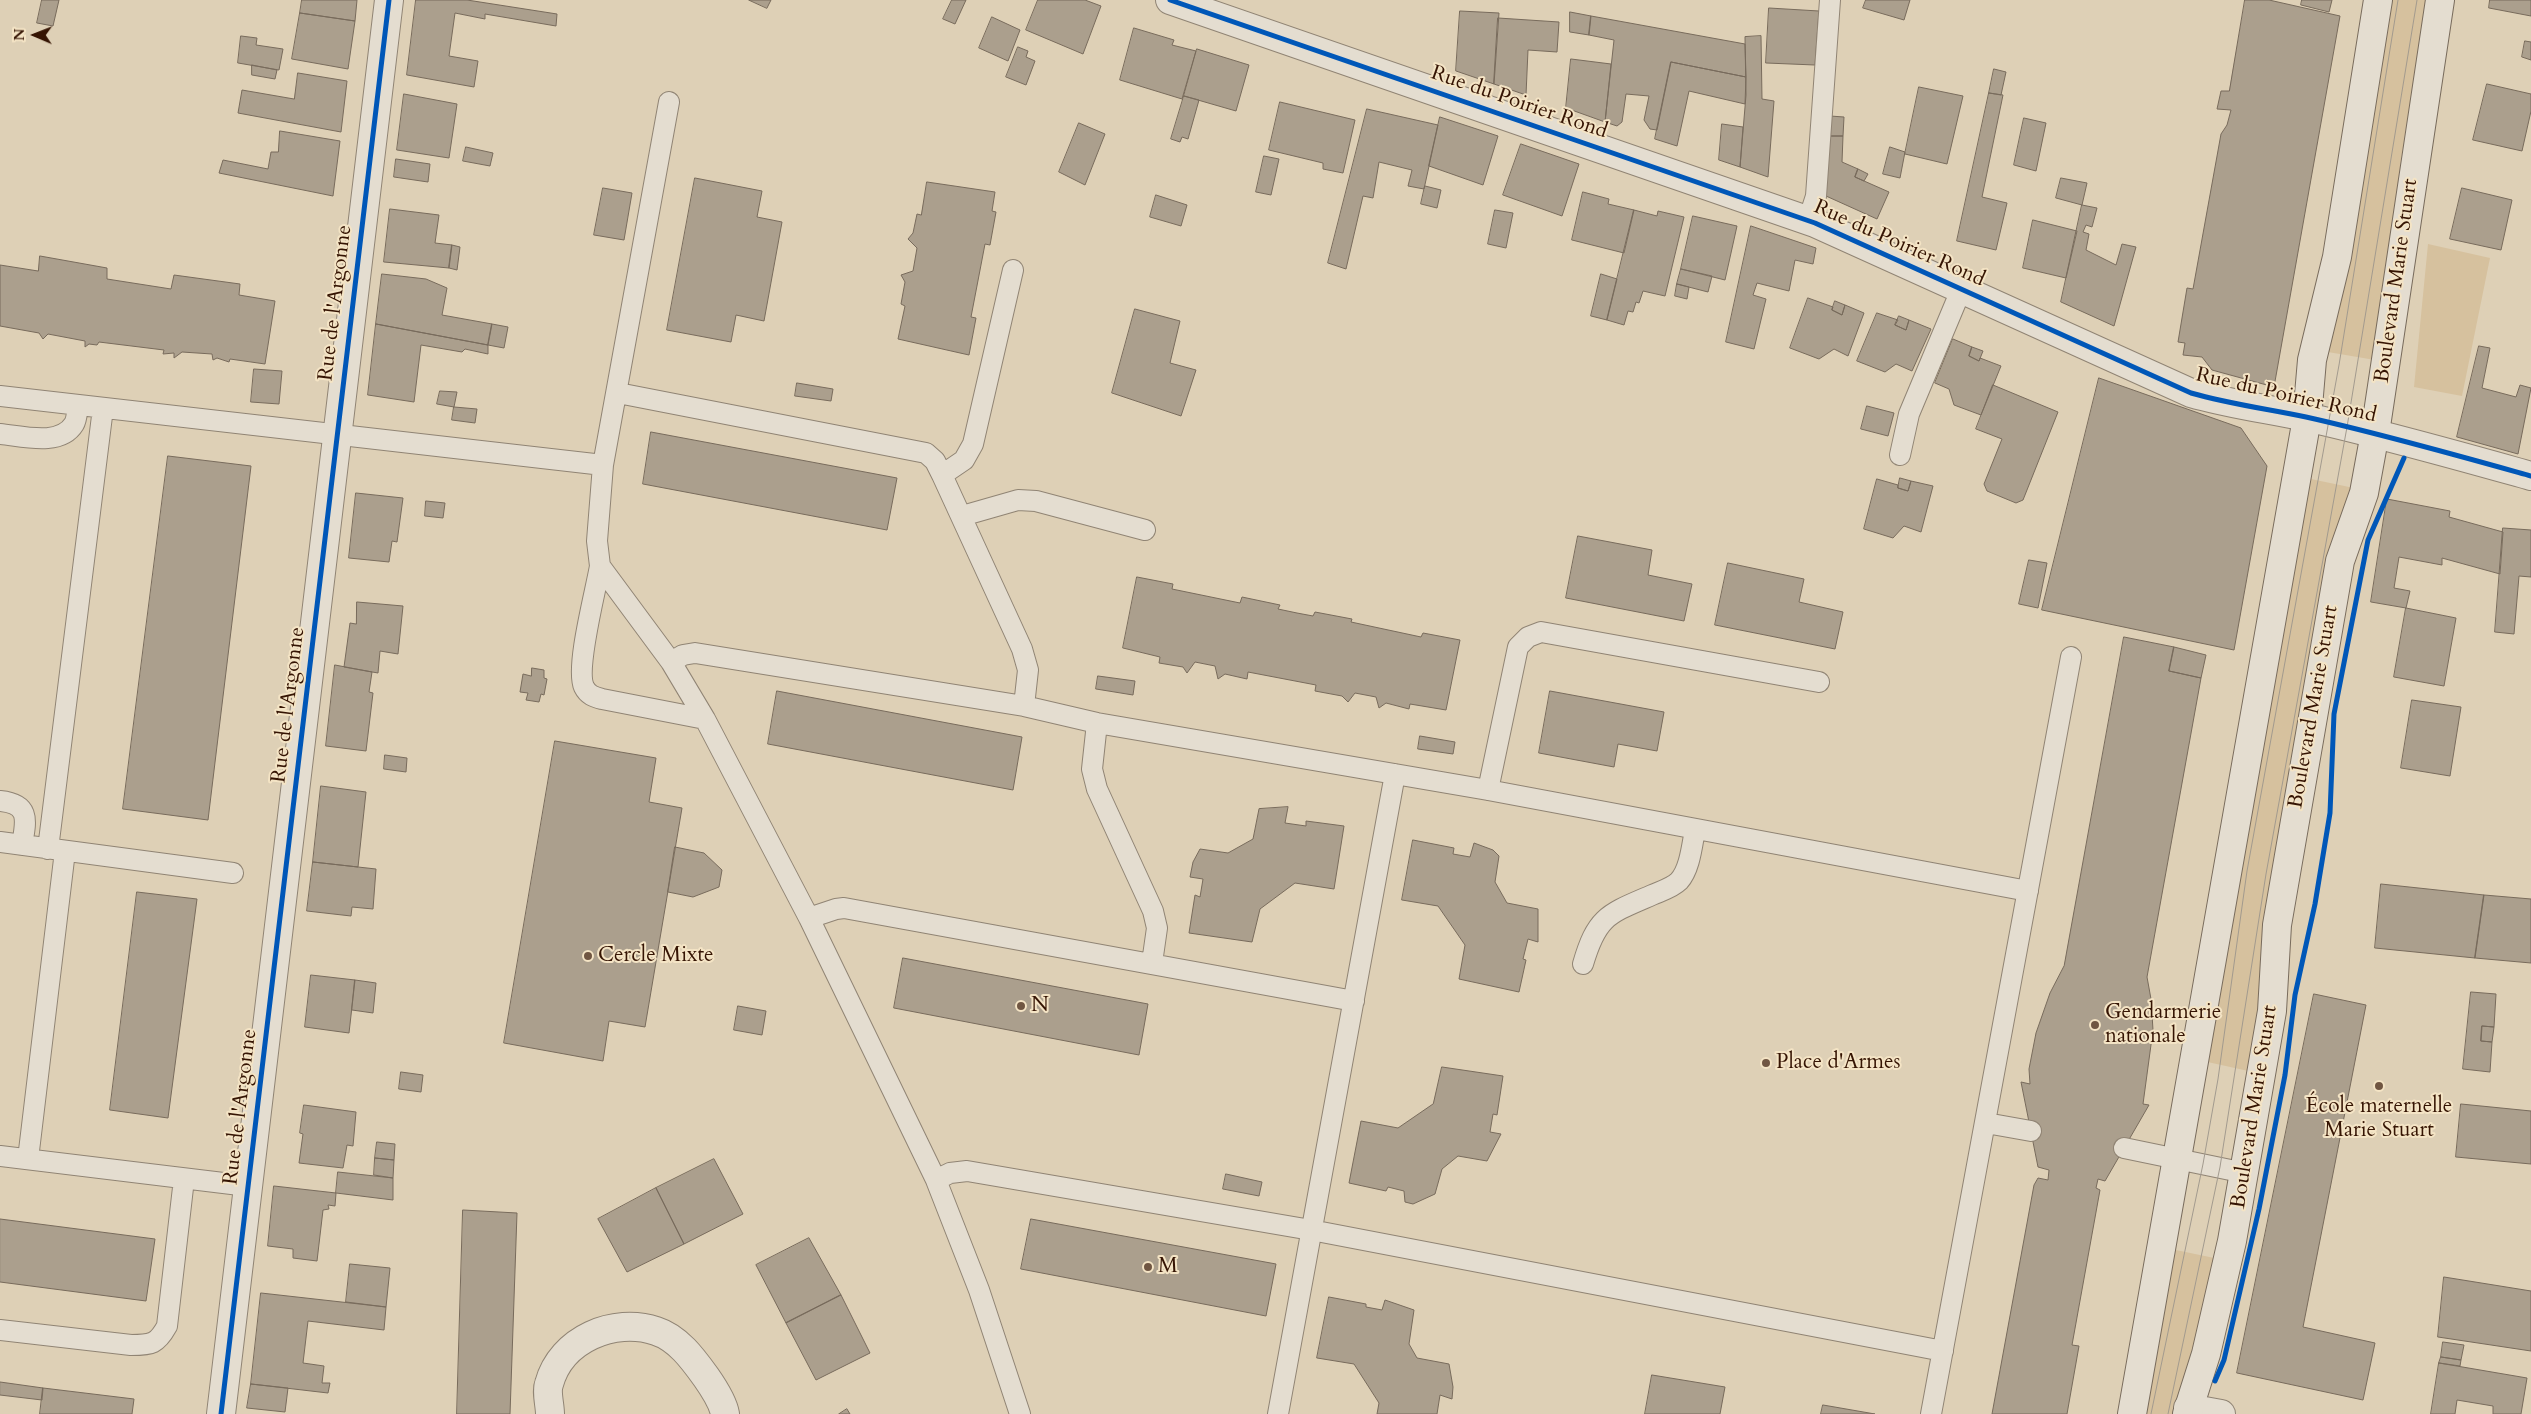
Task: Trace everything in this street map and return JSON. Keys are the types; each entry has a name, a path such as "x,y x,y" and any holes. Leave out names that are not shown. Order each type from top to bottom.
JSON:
{"street":[{"name":"Rue de l'Argonne","path":"221,1414 389,0"},
{"name":"Rue du Poirier Rond","path":"1170,0 1808,221 2191,393 2222,402 2375,433 2531,476"},
{"path":"2132,1414 2307,418 2312,360 2337,257 2378,0"},
{"name":"Boulevard Marie Stuart","path":"2188,1411 2206,1354 2224,1282 2245,1172 2272,1011 2277,925 2340,561 2364,493 2375,433 2440,0"},
{"path":"550,1414 548,1385 558,1362 578,1342 602,1329 630,1326 657,1331 689,1353 711,1385 725,1414"},
{"path":"2188,1411 2221,1414"}],"lane":[{"path":"1808,221 1816,196 1830,0"},
{"path":"669,102 618,394 603,465 597,540 600,566 581,665 583,686 590,696 705,719"},
{"path":"942,475 964,460 973,444 1013,270"},
{"path":"1900,455 1909,414 1961,290"},
{"path":"618,394 926,452 935,461 962,516 1022,649 1028,670 1024,706"},
{"path":"0,396 603,465"},
{"path":"0,434 42,438 57,437 66,433 75,423 78,405"},
{"path":"28,1159 56,850 103,408"},
{"path":"962,516 1018,500 1036,501 1145,530"},
{"path":"600,566 671,662 705,719 809,918 936,1180 979,1290 1020,1414"},
{"path":"1488,790 1518,647 1528,637 1541,632 1819,682"},
{"path":"671,662 683,655 695,653 1024,706 1097,724 1488,790 2028,891"},
{"path":"1931,1414 2070,657"},
{"path":"1097,724 1092,769 1097,790 1153,911 1157,928 1152,963"},
{"path":"1278,1414 1395,774"},
{"path":"0,801 12,802 21,808 26,819 22,845"},
{"path":"1583,964 1593,934 1616,910 1671,887 1680,881 1686,868 1695,830"},
{"path":"0,842 233,873"},
{"path":"809,918 844,908 1354,1001"},
{"path":"1986,1122 2031,1132"},
{"path":"2124,1148 2245,1172"},
{"path":"0,1156 248,1186"},
{"path":"936,1180 950,1173 967,1171 1312,1230 1943,1351"},
{"path":"0,1330 131,1345 147,1345 159,1340 167,1326 184,1179"}],"shaded area":[{"path":"2388,0 2426,0 2401,160 2375,360 2322,351"},
{"path":"2428,244 2490,258 2462,396 2414,387"},
{"path":"2311,479 2354,488 2253,1072 2203,1061"},
{"path":"2171,1249 2219,1259 2177,1414 2139,1414"}],"building":[{"path":"42,0 59,0 53,26 37,23"},
{"path":"302,0 357,0 355,21 300,13"},
{"path":"416,0 467,0 557,14 556,26 485,14 485,19 455,13 449,56 478,61 474,87 407,75"},
{"path":"749,0 771,0 767,8"},
{"path":"952,0 966,0 955,24 943,19"},
{"path":"1038,0 1085,0 1101,6 1083,54 1026,30"},
{"path":"1866,0 1910,0 1904,20 1863,8"},
{"path":"2245,0 2269,0 2340,16 2274,387 2212,370 2202,357 2183,355 2185,343 2178,342 2187,288 2193,289 2221,134 2227,125 2231,110 2217,109 2221,91 2229,91"},
{"path":"2302,0 2332,0 2329,12 2301,5"},
{"path":"2490,0 2531,0 2531,16 2489,8"},
{"path":"1769,8 1819,11 1815,65 1766,63"},
{"path":"1460,11 1499,13 1494,84 1456,71"},
{"path":"1570,12 1591,16 1589,35 1570,32"},
{"path":"300,13 355,21 348,69 292,59"},
{"path":"1591,16 1745,44 1746,77 1671,62 1657,130 1650,129 1644,120 1649,96 1626,94 1622,122 1617,126 1605,122 1614,40 1589,35"},
{"path":"992,17 1020,30 1008,61 979,48"},
{"path":"1498,18 1559,22 1557,52 1528,50 1526,95 1494,84"},
{"path":"1134,28 1174,40 1172,45 1196,51 1182,99 1120,80"},
{"path":"241,36 257,38 256,45 283,49 279,70 238,63"},
{"path":"1761,36 1762,99 1774,101 1768,177 1740,167 1746,95 1745,37"},
{"path":"2525,41 2531,42 2531,60 2522,57"},
{"path":"1018,47 1028,51 1026,57 1035,61 1026,85 1006,77"},
{"path":"1197,49 1249,65 1236,111 1184,96"},
{"path":"1571,59 1611,64 1605,122 1566,108"},
{"path":"1671,62 1746,77 1745,104 1689,91 1677,146 1655,139"},
{"path":"252,65 277,70 275,79 252,75"},
{"path":"1994,69 2006,72 2001,95 1989,93"},
{"path":"298,73 347,81 341,132 238,113 242,90 294,99"},
{"path":"2487,84 2531,94 2531,111 2522,151 2473,140"},
{"path":"1919,87 1963,96 1947,164 1905,154"},
{"path":"1989,93 2003,95 1982,197 2007,203 1996,250 1957,241"},
{"path":"404,94 457,104 449,158 397,150"},
{"path":"1184,96 1199,100 1188,139 1182,137 1180,142 1171,139"},
{"path":"1280,102 1355,120 1343,173 1323,169 1323,163 1269,150"},
{"path":"1367,109 1438,125 1424,189 1408,186 1412,170 1379,162 1373,198 1363,196 1346,269 1328,263"},
{"path":"1830,116 1844,117 1843,136 1829,136"},
{"path":"1440,117 1498,136 1483,185 1429,166"},
{"path":"2024,118 2046,123 2036,171 2014,165"},
{"path":"1079,123 1105,134 1085,185 1059,172"},
{"path":"1722,124 1743,127 1740,167 1719,160"},
{"path":"280,131 340,141 333,196 219,173 223,160 268,169 271,152 278,152"},
{"path":"1829,136 1843,136 1842,162 1858,169 1855,177 1889,192 1877,219 1826,196"},
{"path":"1521,144 1579,164 1562,216 1503,195"},
{"path":"466,147 493,153 490,166 463,161"},
{"path":"1890,147 1905,152 1900,178 1883,174"},
{"path":"1264,156 1279,159 1271,195 1256,192"},
{"path":"396,159 430,164 428,182 394,177"},
{"path":"1858,169 1868,174 1864,181 1855,177"},
{"path":"695,178 762,191 757,217 782,222 764,321 736,315 731,342 667,330"},
{"path":"2061,178 2087,183 2082,205 2056,198"},
{"path":"927,182 995,192 992,211 996,212 990,245 985,244 971,317 976,318 969,355 898,339 905,306 901,304 905,282 901,275 913,271 917,248 908,239 913,233 917,214 921,215"},
{"path":"1425,186 1441,190 1437,208 1421,204"},
{"path":"603,188 632,193 624,240 594,235"},
{"path":"2462,188 2512,200 2501,250 2450,239"},
{"path":"1583,192 1609,199 1608,204 1634,210 1624,253 1572,240"},
{"path":"1156,195 1187,205 1181,226 1150,217"},
{"path":"2082,205 2097,208 2092,227 2086,225 2083,232 2089,234 2086,250 2116,265 2122,244 2136,247 2114,326 2061,302"},
{"path":"390,209 439,215 435,243 452,245 449,268 384,262"},
{"path":"1495,210 1513,213 1506,248 1488,244"},
{"path":"1634,210 1657,216 1658,211 1684,217 1665,296 1643,291 1639,303 1636,302 1633,312 1628,311 1624,325 1607,320"},
{"path":"1693,216 1737,226 1725,280 1681,269"},
{"path":"2033,220 2077,231 2066,278 2023,268"},
{"path":"1751,226 1816,248 1813,264 1795,260 1789,291 1757,283 1753,295 1766,299 1754,349 1726,342"},
{"path":"452,245 460,247 457,270 449,268"},
{"path":"40,256 107,268 107,279 171,289 174,275 240,284 239,295 275,301 265,364 230,359 229,362 217,358 213,360 212,354 182,352 174,358 174,353 163,354 164,350 99,342 97,345 89,344 85,347 85,341 48,334 43,339 39,333 0,326 0,265 38,271"},
{"path":"1681,269 1712,276 1708,292 1677,284"},
{"path":"382,274 426,279 447,288 442,315 492,324 488,345 376,324"},
{"path":"1601,274 1617,279 1607,320 1591,316"},
{"path":"1677,284 1689,287 1687,299 1675,296"},
{"path":"1808,298 1833,307 1832,310 1842,315 1845,305 1864,313 1848,356 1834,349 1819,359 1790,348"},
{"path":"1835,301 1845,305 1842,315 1832,310"},
{"path":"1135,309 1180,321 1170,363 1196,370 1181,416 1112,393"},
{"path":"1877,313 1898,320 1895,325 1906,330 1909,320 1931,329 1912,371 1896,364 1885,372 1857,361"},
{"path":"1899,316 1909,320 1906,330 1895,325"},
{"path":"376,324 488,345 488,354 465,349 462,352 421,345 414,402 368,395"},
{"path":"492,324 508,327 504,348 488,345"},
{"path":"1953,339 1972,347 1969,356 1979,361 1980,358 2001,366 1981,415 1954,405 1949,389 1935,383"},
{"path":"2479,346 2490,348 2482,388 2516,397 2520,385 2531,388 2518,454 2457,437"},
{"path":"1972,347 1983,351 1979,361 1969,356"},
{"path":"254,369 282,371 279,404 251,402"},
{"path":"2099,378 2241,428 2267,466 2234,650 2042,610"},
{"path":"797,383 833,389 831,401 795,396"},
{"path":"1993,385 2058,412 2023,500 2016,503 1987,491 1984,484 2002,439 1976,429"},
{"path":"440,391 457,392 454,407 437,404"},
{"path":"1867,406 1894,413 1888,436 1861,429"},
{"path":"454,407 477,409 475,423 452,420"},
{"path":"651,432 897,478 887,530 643,484"},
{"path":"168,456 251,466 208,820 123,809"},
{"path":"1900,478 1911,481 1908,491 1898,488"},
{"path":"1877,479 1898,485 1898,488 1908,491 1911,481 1933,486 1921,532 1904,526 1893,538 1864,529"},
{"path":"356,493 403,498 397,542 392,541 389,562 349,558"},
{"path":"2387,499 2450,511 2449,517 2503,532 2500,574 2442,558 2442,565 2399,557 2394,588 2410,591 2406,608 2371,602"},
{"path":"426,501 445,503 443,518 425,516"},
{"path":"2503,528 2531,530 2531,577 2519,576 2514,634 2495,632"},
{"path":"1578,536 1652,550 1648,575 1692,584 1684,621 1566,598"},
{"path":"2029,560 2047,563 2038,608 2019,604"},
{"path":"1728,563 1804,579 1799,602 1843,612 1835,649 1715,625"},
{"path":"1137,577 1173,584 1172,589 1240,603 1242,597 1280,605 1278,609 1297,613 1313,616 1315,612 1352,619 1351,622 1421,637 1423,633 1460,640 1446,710 1410,704 1409,709 1386,703 1379,708 1376,697 1355,693 1348,702 1342,696 1315,691 1316,685 1248,672 1247,679 1225,674 1218,679 1215,666 1195,662 1187,673 1183,667 1159,663 1160,657 1123,648"},
{"path":"357,602 403,606 398,654 380,651 378,673 344,667 350,623 356,624"},
{"path":"2406,608 2456,618 2444,686 2394,677"},
{"name":"Gendarmerie nationale","path":"2124,637 2174,647 2169,671 2201,678 2147,977 2153,1030 2143,1104 2149,1105 2105,1181 2098,1179 2096,1188 2100,1190 2072,1345 2079,1346 2067,1414 1992,1414 2034,1185 2038,1178 2048,1180 2049,1170 2038,1167 2021,1082 2030,1084 2029,1069 2036,1033 2050,993 2064,966"},
{"path":"2174,647 2206,655 2201,678 2169,671"},
{"path":"335,665 372,672 369,692 373,693 366,751 326,746"},
{"path":"532,668 544,670 544,678 547,679 544,695 541,694 539,702 526,700 528,693 520,692 523,674 531,676"},
{"path":"1098,676 1135,681 1133,695 1096,689"},
{"path":"777,691 1022,737 1013,790 768,744"},
{"path":"1550,691 1664,712 1657,751 1618,744 1614,767 1539,753"},
{"path":"2412,700 2461,707 2450,776 2401,768"},
{"path":"1420,736 1455,742 1453,754 1418,749"},
{"name":"Cercle Mixte","path":"555,741 656,758 649,802 682,808 645,1027 609,1021 603,1061 504,1043"},
{"path":"385,755 407,758 406,772 384,769"},
{"path":"321,786 366,792 358,867 313,862"},
{"path":"1288,807 1285,823 1306,826 1306,821 1344,826 1334,889 1295,883 1260,909 1252,942 1189,933 1195,895 1200,897 1203,879 1190,877 1193,862 1200,849 1228,853 1253,839 1259,809"},
{"path":"1413,840 1454,848 1453,854 1470,857 1474,843 1493,850 1499,856 1495,882 1507,903 1538,909 1538,942 1528,939 1523,959 1526,960 1519,992 1459,979 1465,945 1438,906 1402,900"},
{"path":"675,847 704,853 722,870 719,887 693,897 668,892"},
{"path":"313,862 376,869 373,909 352,907 351,916 307,911"},
{"path":"2381,884 2484,895 2475,958 2375,948"},
{"path":"137,892 197,899 168,1118 110,1110"},
{"path":"2484,895 2531,899 2531,963 2475,958"},
{"name":"N","path":"903,958 1148,1004 1139,1055 894,1008"},
{"path":"311,975 355,980 349,1033 305,1027"},
{"path":"355,980 376,983 373,1013 352,1010"},
{"path":"2471,992 2496,994 2494,1027 2482,1026 2481,1041 2492,1042 2490,1072 2463,1069"},
{"path":"2314,994 2366,1005 2303,1327 2375,1343 2363,1400 2237,1373"},
{"path":"738,1006 766,1011 762,1035 734,1030"},
{"path":"2482,1026 2494,1027 2492,1042 2481,1041"},
{"path":"1442,1067 1503,1076 1497,1115 1493,1114 1490,1132 1501,1134 1487,1161 1458,1156 1442,1169 1435,1194 1413,1204 1405,1202 1404,1191 1388,1187 1386,1191 1349,1183 1361,1121 1398,1128 1433,1104"},
{"path":"401,1072 423,1075 421,1092 399,1089"},
{"path":"2461,1104 2531,1111 2531,1164 2456,1157"},
{"path":"304,1105 356,1112 353,1146 347,1145 343,1168 299,1163 303,1134 300,1133"},
{"path":"377,1142 395,1144 394,1160 375,1158"},
{"path":"375,1158 394,1160 393,1178 374,1175"},
{"path":"714,1159 743,1214 684,1244 656,1188"},
{"path":"338,1172 393,1178 393,1200 336,1193"},
{"path":"1226,1174 1262,1182 1259,1196 1223,1189"},
{"path":"274,1186 336,1193 335,1206 328,1205 329,1209 323,1210 317,1261 293,1258 293,1249 268,1246"},
{"path":"656,1188 684,1244 627,1272 598,1219"},
{"path":"463,1210 517,1213 510,1414 457,1414"},
{"path":"0,1219 155,1239 146,1301 0,1282"},
{"name":"M","path":"1031,1219 1276,1264 1266,1316 1021,1269"},
{"path":"809,1238 841,1295 786,1323 756,1265"},
{"path":"350,1264 390,1268 386,1307 346,1302"},
{"path":"2444,1277 2531,1291 2531,1351 2438,1337"},
{"path":"261,1293 386,1307 384,1330 308,1321 303,1363 324,1366 322,1383 330,1383 328,1393 251,1384"},
{"path":"841,1295 870,1353 816,1380 786,1323"},
{"path":"1329,1297 1366,1304 1366,1307 1382,1310 1385,1300 1414,1310 1409,1344 1417,1358 1449,1364 1453,1387 1452,1399 1440,1395 1437,1414 1377,1414 1379,1403 1354,1364 1317,1358"},
{"path":"2443,1342 2464,1345 2461,1360 2441,1357"},
{"path":"2441,1357 2461,1360 2460,1366 2439,1363"},
{"path":"2439,1363 2527,1378 2521,1414 2493,1414 2493,1406 2457,1400 2455,1414 2431,1414"},
{"path":"1652,1375 1725,1387 1720,1414 1645,1414"},
{"path":"0,1382 43,1388 42,1400 0,1395"},
{"path":"251,1384 288,1388 285,1412 247,1408"},
{"path":"43,1388 134,1399 132,1414 40,1414"},
{"path":"1823,1405 1875,1414 1821,1414"},
{"path":"847,1409 850,1414 839,1414"}],"tram line":[{"path":"2151,1414 2203,1164 2218,1079 2247,871 2339,365 2398,0"},
{"path":"2168,1414 2220,1167 2266,874 2347,427 2417,0"}],"cycle path":[{"path":"221,1414 389,0"},
{"path":"1170,0 1815,223 2191,393 2363,430 2531,476"},
{"path":"2215,1381 2224,1360 2259,1209 2285,1075 2295,995 2315,904 2330,813 2334,714 2368,540 2404,458"}],"place":[{"name":"Cercle Mixte","path":"588,956"},
{"name":"N","path":"1021,1006"},
{"name":"Gendarmerie nationale","path":"2095,1025"},
{"name":"Place d'Armes","path":"1766,1063"},
{"name":"École maternelle Marie Stuart","path":"2379,1086"},
{"name":"M","path":"1148,1267"}]}
